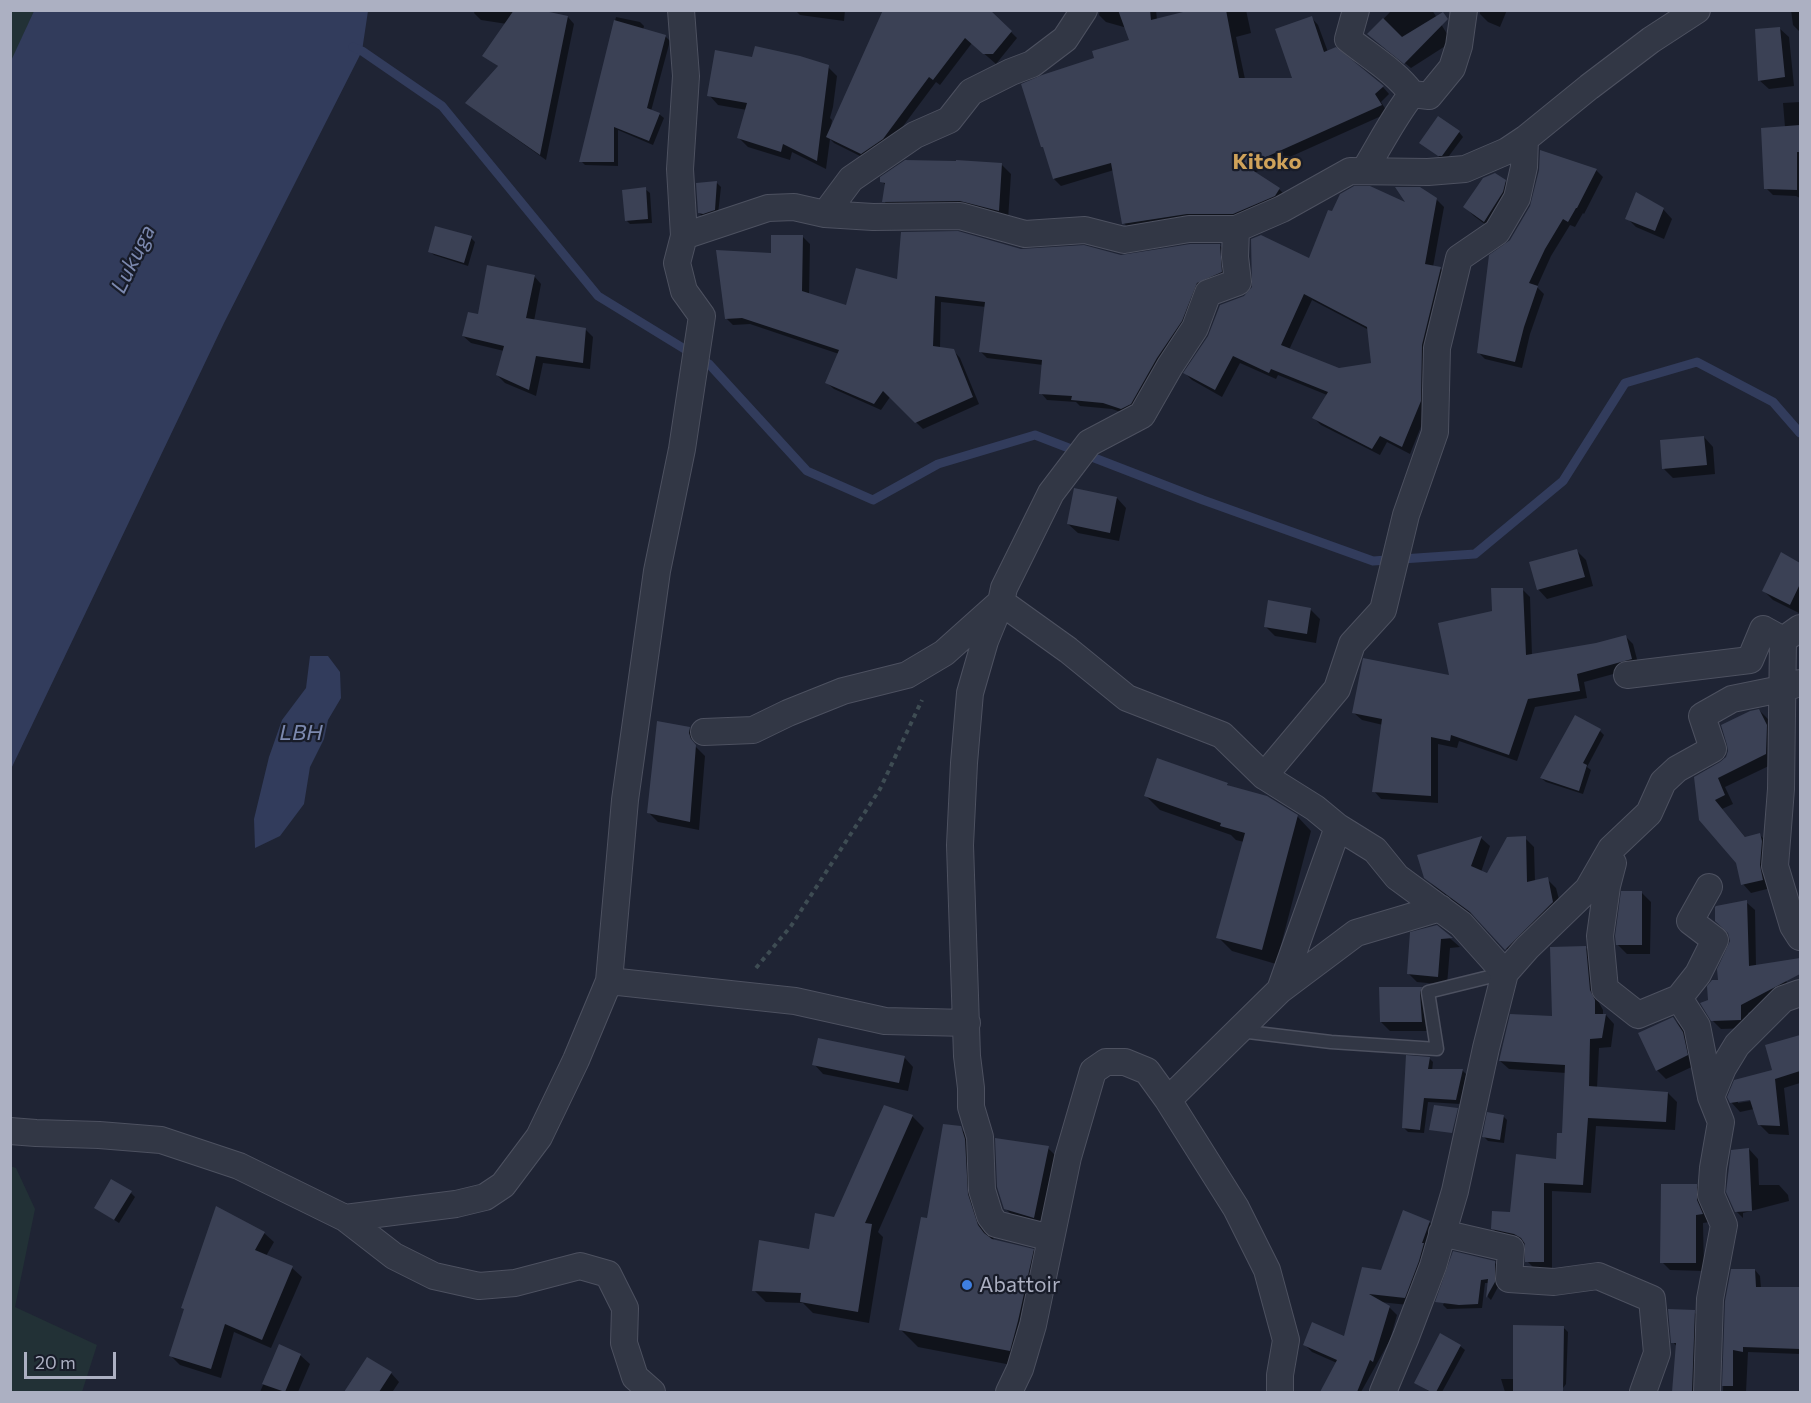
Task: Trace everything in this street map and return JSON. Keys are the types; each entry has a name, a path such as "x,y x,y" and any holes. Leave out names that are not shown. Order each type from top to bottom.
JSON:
{"street":[{"path":"345,1218 456,1204 485,1197 503,1185 539,1137 576,1060 609,981 624,800 657,572 682,449 702,316 684,291 677,263 684,236 680,169 686,76 681,10"},
{"path":"825,214 851,179 915,135 948,120 971,92 1032,64 1065,39 1084,10"},
{"path":"1356,10 1348,39 1401,79 1412,94 1429,96 1452,68 1459,46 1464,10"},
{"path":"684,236 768,208 794,207 825,214 873,217 960,216 1025,234 1085,230 1124,240 1189,229 1236,229 1282,209 1350,171 1428,172 1465,169 1507,151 1589,87 1696,10"},
{"path":"1364,171 1395,116 1412,94"},
{"path":"1264,776 1337,689 1352,644 1383,610 1406,515 1435,432 1437,348 1459,258 1497,232 1516,198 1524,167 1525,139"},
{"path":"1050,1238 996,1224 990,1216 982,1190 980,1137 971,1107 960,845 970,693 1004,588 1051,493 1089,443 1142,415 1194,328 1208,292 1238,282 1235,256 1236,229"},
{"path":"1001,602 1068,650 1128,698 1222,735 1264,776 1376,850 1397,877 1461,924 1505,973"},
{"path":"704,732 753,730 843,691 907,675 944,653 1001,602"},
{"path":"1627,675 1750,660 1763,629 1792,634 1791,686 1775,866 1793,926 1800,937"},
{"path":"1383,1392 1407,1337 1433,1266 1455,1191 1505,973 1527,948 1588,890 1611,849 1649,813 1663,782 1677,769 1713,748 1702,716 1732,699 1791,686"},
{"path":"1280,990 1338,827"},
{"path":"1619,840 1607,886 1600,936 1605,989 1638,1015 1679,998 1698,974 1714,940 1690,921 1709,887"},
{"path":"1168,1100 1280,990 1356,933 1440,908"},
{"path":"609,981 795,1001 885,1021 967,1023"},
{"path":"1711,1097 1723,1068 1737,1045 1783,999 1800,993"},
{"path":"1679,998 1697,1026 1711,1097 1721,1122 1711,1196 1724,1225 1710,1299 1707,1392"},
{"path":"1009,1392 1020,1369 1033,1325 1068,1157 1093,1071 1106,1062 1125,1062 1147,1071 1168,1100 1236,1208 1267,1269 1286,1340 1280,1375 1281,1392"},
{"path":"10,1131 161,1140 239,1166 345,1218 394,1256 435,1276 479,1286 515,1283 580,1266 608,1274 626,1308 624,1343 635,1377 652,1392"},
{"path":"1442,1233 1511,1249 1509,1280 1554,1282 1598,1276 1652,1299 1657,1353 1643,1392"}],"lane":[{"path":"1238,1031 1331,1042 1437,1049 1428,992 1505,973"}],"path":[{"path":"732,995 791,926 880,789 924,695"}],"shaded area":[{"path":"11,11 34,11 11,63"},
{"path":"10,1166 16,1168 35,1209 15,1307 97,1345 82,1392 11,1392"}],"water":[{"name":"Lukuga","path":"34,11 368,11 362,51 224,323 11,769 10,63"},
{"name":"LBH","path":"310,656 328,656 340,672 341,698 328,720 324,739 310,767 304,804 280,836 255,848 254,819 269,757 282,720 306,688"}],"building":[{"path":"514,10 540,10 568,16 540,155 465,103 498,66 482,56"},
{"path":"883,10 990,10 1012,31 993,54 983,54 965,38 933,80 929,77 883,139 861,154 826,137"},
{"path":"1118,10 1150,10 1151,20 1191,10 1226,10 1239,78 1292,78 1275,29 1312,16 1324,52 1336,47 1384,86 1375,94 1382,105 1246,166 1280,188 1275,196 1233,214 1187,214 1122,224 1111,163 1053,179 1021,84 1094,58 1092,51 1129,40"},
{"path":"1443,12 1448,19 1404,64 1367,34 1383,18 1402,37"},
{"path":"614,20 666,35 647,108 660,113 649,141 614,127 614,162 579,162"},
{"path":"1780,27 1785,77 1758,81 1755,29"},
{"path":"755,46 829,65 817,161 783,144 781,152 737,138 747,103 707,96 715,50 752,57"},
{"path":"1438,116 1460,131 1442,156 1438,156 1419,143"},
{"path":"1800,125 1797,190 1764,189 1761,128"},
{"path":"1540,150 1597,169 1568,222 1563,219 1545,249 1529,283 1538,286 1515,362 1477,353 1489,255 1510,240 1530,206 1539,170"},
{"path":"905,160 1002,163 999,211 960,201 882,202 885,183 880,182 880,177"},
{"path":"1495,173 1506,180 1503,192 1484,222 1463,207 1483,178"},
{"path":"717,181 715,210 703,214 698,213 696,183"},
{"path":"1354,186 1370,186 1405,202 1395,187 1420,187 1437,198 1425,264 1441,267 1422,345 1421,401 1402,447 1380,436 1372,449 1312,418 1328,392 1271,369 1269,373 1233,356 1215,390 1183,373 1208,336 1220,305 1244,296 1252,287 1251,239 1261,235 1309,258 1328,210 1332,211 1340,194","holes":["1304,294 1367,327 1371,363 1339,368 1281,345"]},
{"path":"646,187 648,219 625,221 622,190"},
{"path":"1636,192 1664,208 1655,231 1625,219"},
{"path":"435,226 472,236 464,263 428,252"},
{"path":"958,231 1021,249 1084,245 1121,255 1190,244 1220,244 1222,272 1197,283 1182,321 1157,358 1131,404 1121,409 1103,403 1071,400 1072,396 1039,394 1042,360 979,352 985,302 935,296 933,346 954,349 973,397 915,423 883,391 874,404 825,383 839,350 742,318 725,319 716,250 771,253 771,235 803,235 802,291 846,305 856,268 897,279 901,232"},
{"path":"487,265 535,275 526,318 586,328 583,363 536,356 529,390 496,375 504,346 462,336 468,312 478,314"},
{"path":"1704,436 1707,465 1662,469 1660,440"},
{"path":"1074,488 1117,497 1110,533 1067,524"},
{"path":"1577,549 1585,577 1537,590 1529,562"},
{"path":"1781,552 1800,563 1800,584 1790,605 1762,591"},
{"path":"1491,588 1523,588 1526,655 1596,643 1626,635 1632,659 1577,674 1580,691 1528,699 1509,755 1451,735 1450,741 1431,737 1431,796 1372,792 1382,719 1352,713 1363,658 1449,675 1438,623 1492,611"},
{"path":"1268,600 1311,608 1307,634 1264,627"},
{"path":"1759,709 1767,725 1766,754 1718,778 1725,795 1715,800 1745,837 1760,833 1762,841 1760,865 1763,880 1741,885 1736,863 1699,820 1694,777 1726,757 1728,751 1721,725"},
{"path":"1575,715 1601,729 1583,763 1587,765 1579,791 1540,778"},
{"path":"657,721 690,727 691,739 696,745 690,822 647,813"},
{"path":"1157,758 1228,783 1227,785 1267,796 1298,815 1262,950 1216,938 1245,833 1220,826 1221,823 1144,796"},
{"path":"1482,836 1471,866 1487,873 1507,837 1526,836 1527,882 1548,877 1553,902 1505,950 1470,912 1424,878 1417,855"},
{"path":"1621,891 1642,891 1642,945 1616,945 1615,936"},
{"path":"1747,900 1749,966 1800,958 1800,974 1741,1005 1741,1020 1711,1021 1700,1003 1708,1000 1707,986 1712,980 1718,980 1717,969 1730,941 1728,933 1715,921 1715,907"},
{"path":"1437,925 1453,938 1441,939 1438,977 1407,974 1410,932"},
{"path":"1586,946 1590,990 1595,1000 1595,1014 1606,1014 1602,1038 1590,1039 1589,1086 1668,1092 1666,1122 1588,1118 1583,1185 1544,1183 1544,1262 1525,1262 1525,1244 1521,1238 1514,1234 1491,1229 1492,1211 1510,1212 1516,1154 1556,1159 1557,1133 1562,1133 1565,1065 1499,1061 1510,1014 1552,1016 1550,947"},
{"path":"1379,987 1422,987 1420,993 1422,1022 1380,1022"},
{"path":"1673,1017 1683,1032 1688,1055 1656,1071 1638,1033"},
{"path":"1800,1035 1800,1071 1775,1079 1780,1126 1758,1125 1750,1100 1730,1103 1727,1097 1734,1080 1772,1070 1765,1045"},
{"path":"818,1038 905,1056 899,1083 812,1065"},
{"path":"1406,1055 1430,1057 1428,1069 1463,1069 1456,1100 1424,1098 1420,1130 1402,1128"},
{"path":"884,1105 913,1115 865,1223 872,1224 858,1312 800,1302 801,1293 752,1291 759,1240 809,1249 815,1213 834,1217"},
{"path":"1434,1105 1458,1108 1452,1133 1429,1130"},
{"path":"1487,1112 1504,1115 1500,1140 1482,1137"},
{"name":"Abattoir","path":"943,1124 961,1126 965,1139 968,1194 978,1225 992,1239 1034,1249 1010,1351 899,1330 921,1217 927,1218"},
{"path":"995,1138 1049,1146 1034,1218 1004,1209 997,1187"},
{"path":"1749,1148 1752,1211 1735,1212 1726,1192 1731,1150"},
{"path":"111,1179 132,1191 114,1220 94,1208"},
{"path":"1661,1184 1697,1184 1697,1200 1703,1214 1696,1215 1696,1263 1660,1263"},
{"path":"216,1206 265,1232 255,1250 293,1266 262,1340 225,1324 211,1369 169,1356 184,1309 181,1308"},
{"path":"1403,1210 1430,1221 1422,1243 1424,1243 1419,1261 1405,1298 1369,1294 1390,1306 1373,1362 1370,1360 1357,1392 1320,1392 1337,1360 1303,1345 1312,1322 1344,1336 1362,1267 1381,1270"},
{"path":"1453,1251 1495,1261 1495,1282 1486,1298 1488,1279 1481,1280 1478,1304 1459,1305 1435,1302"},
{"path":"1731,1269 1755,1269 1756,1287 1800,1287 1800,1349 1743,1347 1743,1352 1733,1350 1733,1386 1722,1386 1725,1301"},
{"path":"1668,1309 1695,1310 1692,1392 1672,1392 1676,1343 1671,1343"},
{"path":"1513,1325 1564,1326 1563,1392 1513,1392"},
{"path":"1440,1333 1461,1345 1436,1392 1431,1392 1414,1383"},
{"path":"279,1344 301,1354 285,1392 262,1384"},
{"path":"367,1357 392,1372 379,1392 344,1392"}],"waterway":[{"path":"353,47 442,106 598,296 709,364 807,471 873,500 938,464 1035,435 1203,500 1373,561 1475,554 1563,481 1625,383 1697,362 1773,402 1800,433"}],"place":[{"name":"Abattoir","path":"967,1285"}],"district":[{"name":"Kitoko","path":"1267,162"}]}
